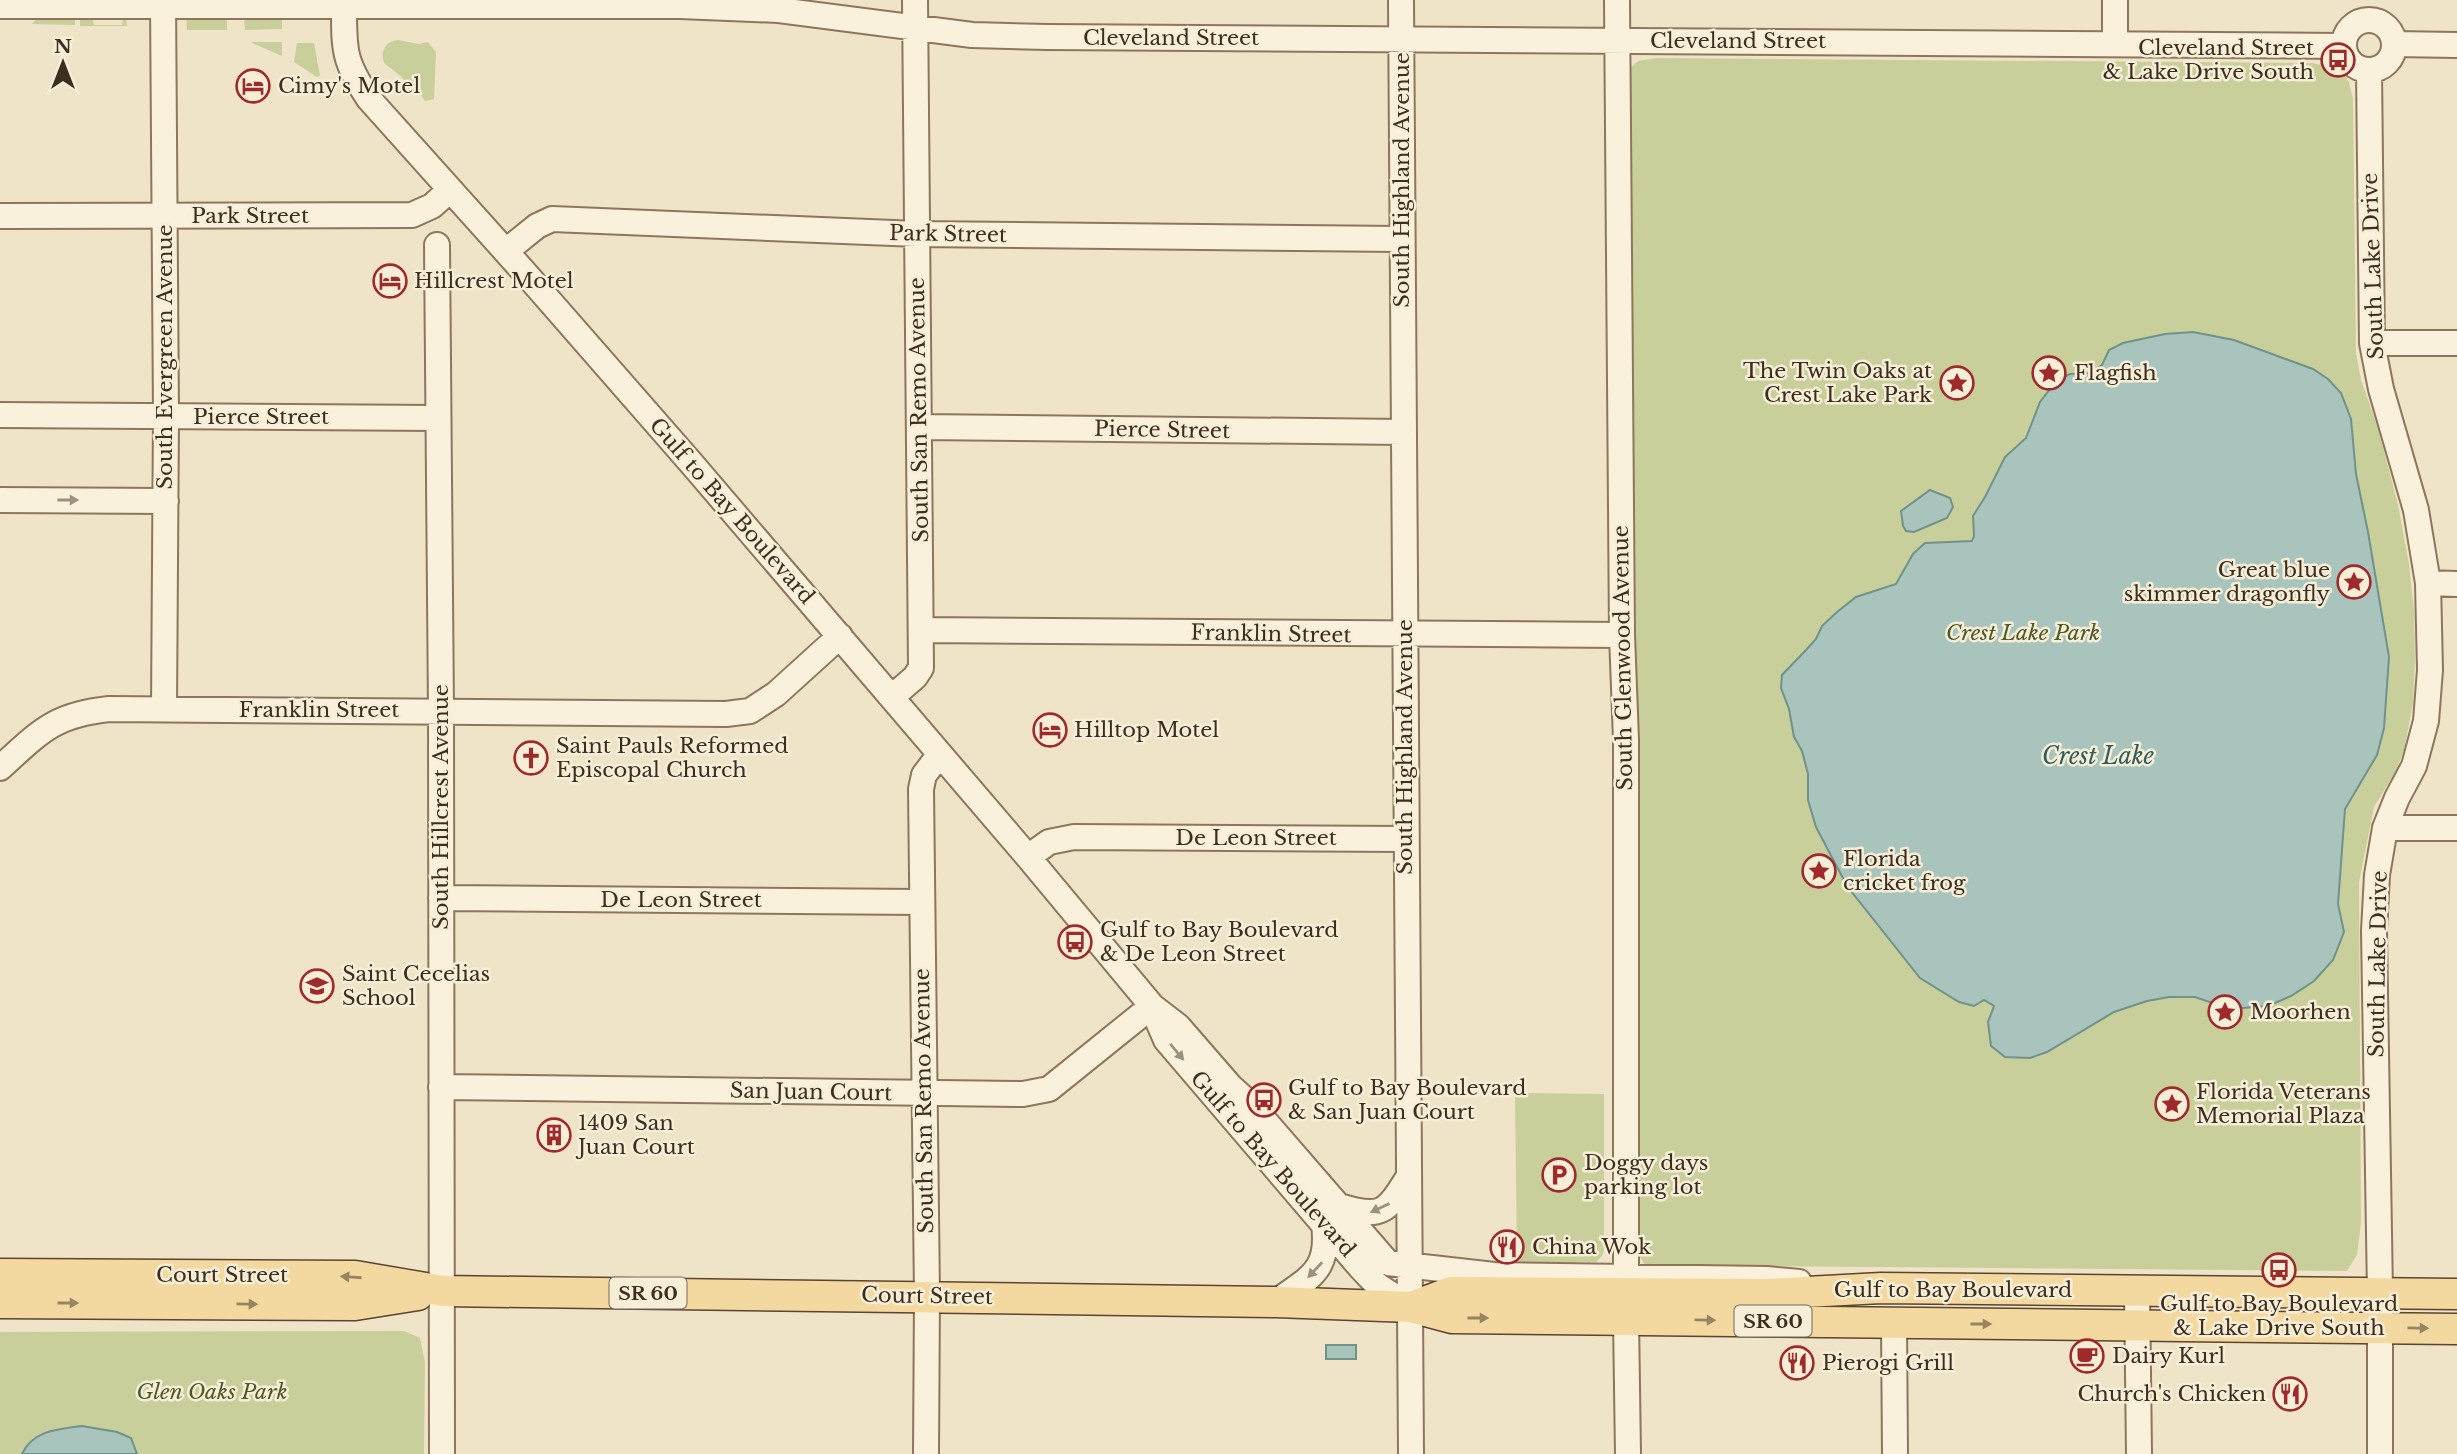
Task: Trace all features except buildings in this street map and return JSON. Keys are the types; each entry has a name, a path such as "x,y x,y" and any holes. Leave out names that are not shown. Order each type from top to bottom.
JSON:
{"main road":[{"name":"Court Street","path":"0,1274 178,1289"},
{"name":"Court Street","path":"0,1303 355,1276 443,1291 927,1296 1411,1307"},
{"name":"Gulf to Bay Boulevard","path":"1411,1307 1451,1292 1768,1294 1881,1288 2457,1294"},
{"path":"1894,1323 1903,1310 1916,1304 1959,1303 1992,1289"},
{"name":"Gulf to Bay Boulevard","path":"1411,1307 1452,1318 2457,1329"}],"street":[{"name":"South San Remo Avenue","path":"892,697 915,677 920,668 915,0"},
{"name":"South Highland Avenue","path":"1401,0 1411,1454"},
{"name":"South Glenwood Avenue","path":"1617,0 1622,635 1626,740 1626,1277"},
{"path":"2115,0 2115,43"},
{"name":"South Evergreen Avenue","path":"163,3 166,416 164,709"},
{"name":"Cleveland Street","path":"0,6 435,3 680,6 779,10 972,35 1047,37 2344,46"},
{"name":"Gulf to Bay Boulevard","path":"344,5 344,48 351,73 369,99 506,251 1028,857 1152,1006 1166,1040 1331,1215 1388,1263 1494,1275 1766,1279 1881,1288"},
{"path":"2367,10 2375,21 2388,30 2394,44 2393,52 2384,65 2369,70 2354,66 2344,46 2348,32 2367,10"},
{"path":"2394,44 2457,45"},
{"name":"South Lake Drive","path":"2369,70 2372,343 2381,389 2416,510 2428,583 2430,670 2426,721 2414,766 2385,828 2377,875 2374,930 2381,1293 2380,1454"},
{"name":"Park Street","path":"0,216 412,215 432,206 450,190"},
{"name":"Park Street","path":"506,251 537,226 552,219 917,234 1401,239"},
{"name":"South Hillcrest Avenue","path":"437,245 442,1454"},
{"path":"2372,343 2457,343"},
{"name":"Pierce Street","path":"0,415 437,418"},
{"name":"Pierce Street","path":"920,428 1404,432"},
{"path":"0,500 166,501"},
{"path":"2428,583 2457,584"},
{"name":"Franklin Street","path":"921,630 1622,635"},
{"name":"Franklin Street","path":"0,768 57,721 81,712 109,709 726,714 750,711 776,694 840,636"},
{"name":"South San Remo Avenue","path":"926,1454 927,1296 920,902 921,789 924,775 940,754"},
{"path":"2385,828 2457,828"},
{"name":"De Leon Street","path":"1028,857 1049,842 1074,837 1406,839"},
{"name":"De Leon Street","path":"441,898 920,902"},
{"name":"San Juan Court","path":"441,1087 1023,1094 1049,1089 1152,1006"},
{"path":"1276,1302 1322,1264 1331,1215 1378,1212 1392,1203 1409,1176"},
{"name":"Gulf to Bay Boulevard","path":"1331,1215 1377,1285 1411,1307"},
{"path":"2137,1290 2139,1454"},
{"path":"1626,1320 1628,1454"},
{"path":"1894,1323 1895,1454"}],"green space":[{"path":"277,15 282,20 282,29 245,30 244,21 250,16"},
{"path":"186,17 221,17 227,21 227,30 187,30"},
{"path":"37,18 75,18 75,25 32,24"},
{"path":"80,18 93,18 94,25 122,25 123,18 126,18 127,26 80,26"},
{"path":"398,40 419,44 428,42 436,52 434,99 425,101 419,93 407,91 403,78 384,63 385,48 390,42"},
{"path":"252,42 282,42 282,56 252,43"},
{"path":"297,43 314,43 320,76 317,77 294,62"},
{"name":"Crest Lake Park","path":"1656,58 2312,63 2340,69 2349,82 2353,99 2356,353 2361,380 2378,428 2398,505 2409,564 2415,660 2413,703 2404,750 2395,773 2374,807 2359,882 2361,1223 2357,1255 2347,1271 1645,1265 1639,1255 1629,69 1638,61"},
{"path":"1515,1093 1604,1094 1604,1250 1596,1262 1517,1262"},
{"name":"Glen Oaks Park","path":"404,1331 420,1338 425,1362 424,1454 0,1454 0,1332"}],"water":[{"name":"Crest Lake","path":"2193,332 2234,340 2313,369 2328,379 2341,393 2351,419 2356,474 2389,657 2384,728 2377,755 2345,809 2338,904 2344,932 2333,960 2314,981 2291,996 2268,1006 2230,1009 2195,997 2169,997 2147,1001 2114,1012 2047,1052 2030,1058 2005,1057 1991,1046 1988,1022 1994,1006 1984,1000 1974,1006 1959,1002 1920,978 1847,886 1816,827 1808,800 1808,774 1802,751 1794,737 1789,709 1781,688 1782,675 1837,612 1856,597 1896,584 1913,554 1925,543 1972,541 1973,516 2005,457 2026,438 2040,402 2057,380 2070,374 2090,373 2102,365 2109,350 2123,343 2165,334"},
{"path":"1930,490 1950,498 1953,507 1947,518 1914,532 1906,531 1901,511"},
{"path":"1326,1345 1356,1345 1356,1359 1326,1359"},
{"path":"82,1426 117,1432 131,1438 137,1454 22,1454 40,1435"}],"place":[{"name":"Cleveland Street & Lake Drive South","path":"2338,60"},
{"name":"Cimy's Motel","path":"253,86"},
{"name":"Hillcrest Motel","path":"390,281"},
{"name":"Flagfish","path":"2049,373"},
{"name":"The Twin Oaks at Crest Lake Park","path":"1957,383"},
{"name":"Great blue skimmer dragonfly","path":"2354,582"},
{"name":"Hilltop Motel","path":"1050,730"},
{"name":"Saint Pauls Reformed Episcopal Church","path":"531,758"},
{"name":"Florida cricket frog","path":"1819,871"},
{"name":"Gulf to Bay Boulevard & De Leon Street","path":"1075,942"},
{"name":"Saint Cecelias School","path":"317,986"},
{"name":"Moorhen","path":"2225,1012"},
{"name":"Gulf to Bay Boulevard & San Juan Court","path":"1264,1100"},
{"name":"Florida Veterans Memorial Plaza","path":"2172,1104"},
{"name":"1409 San Juan Court","path":"554,1135"},
{"name":"Doggy days parking lot","path":"1559,1175"},
{"name":"China Wok","path":"1507,1247"},
{"name":"Gulf to Bay Boulevard & Lake Drive South","path":"2279,1270"},
{"name":"Dairy Kurl","path":"2087,1356"},
{"name":"Pierogi Grill","path":"1797,1363"},
{"name":"Church's Chicken","path":"2290,1394"}]}
